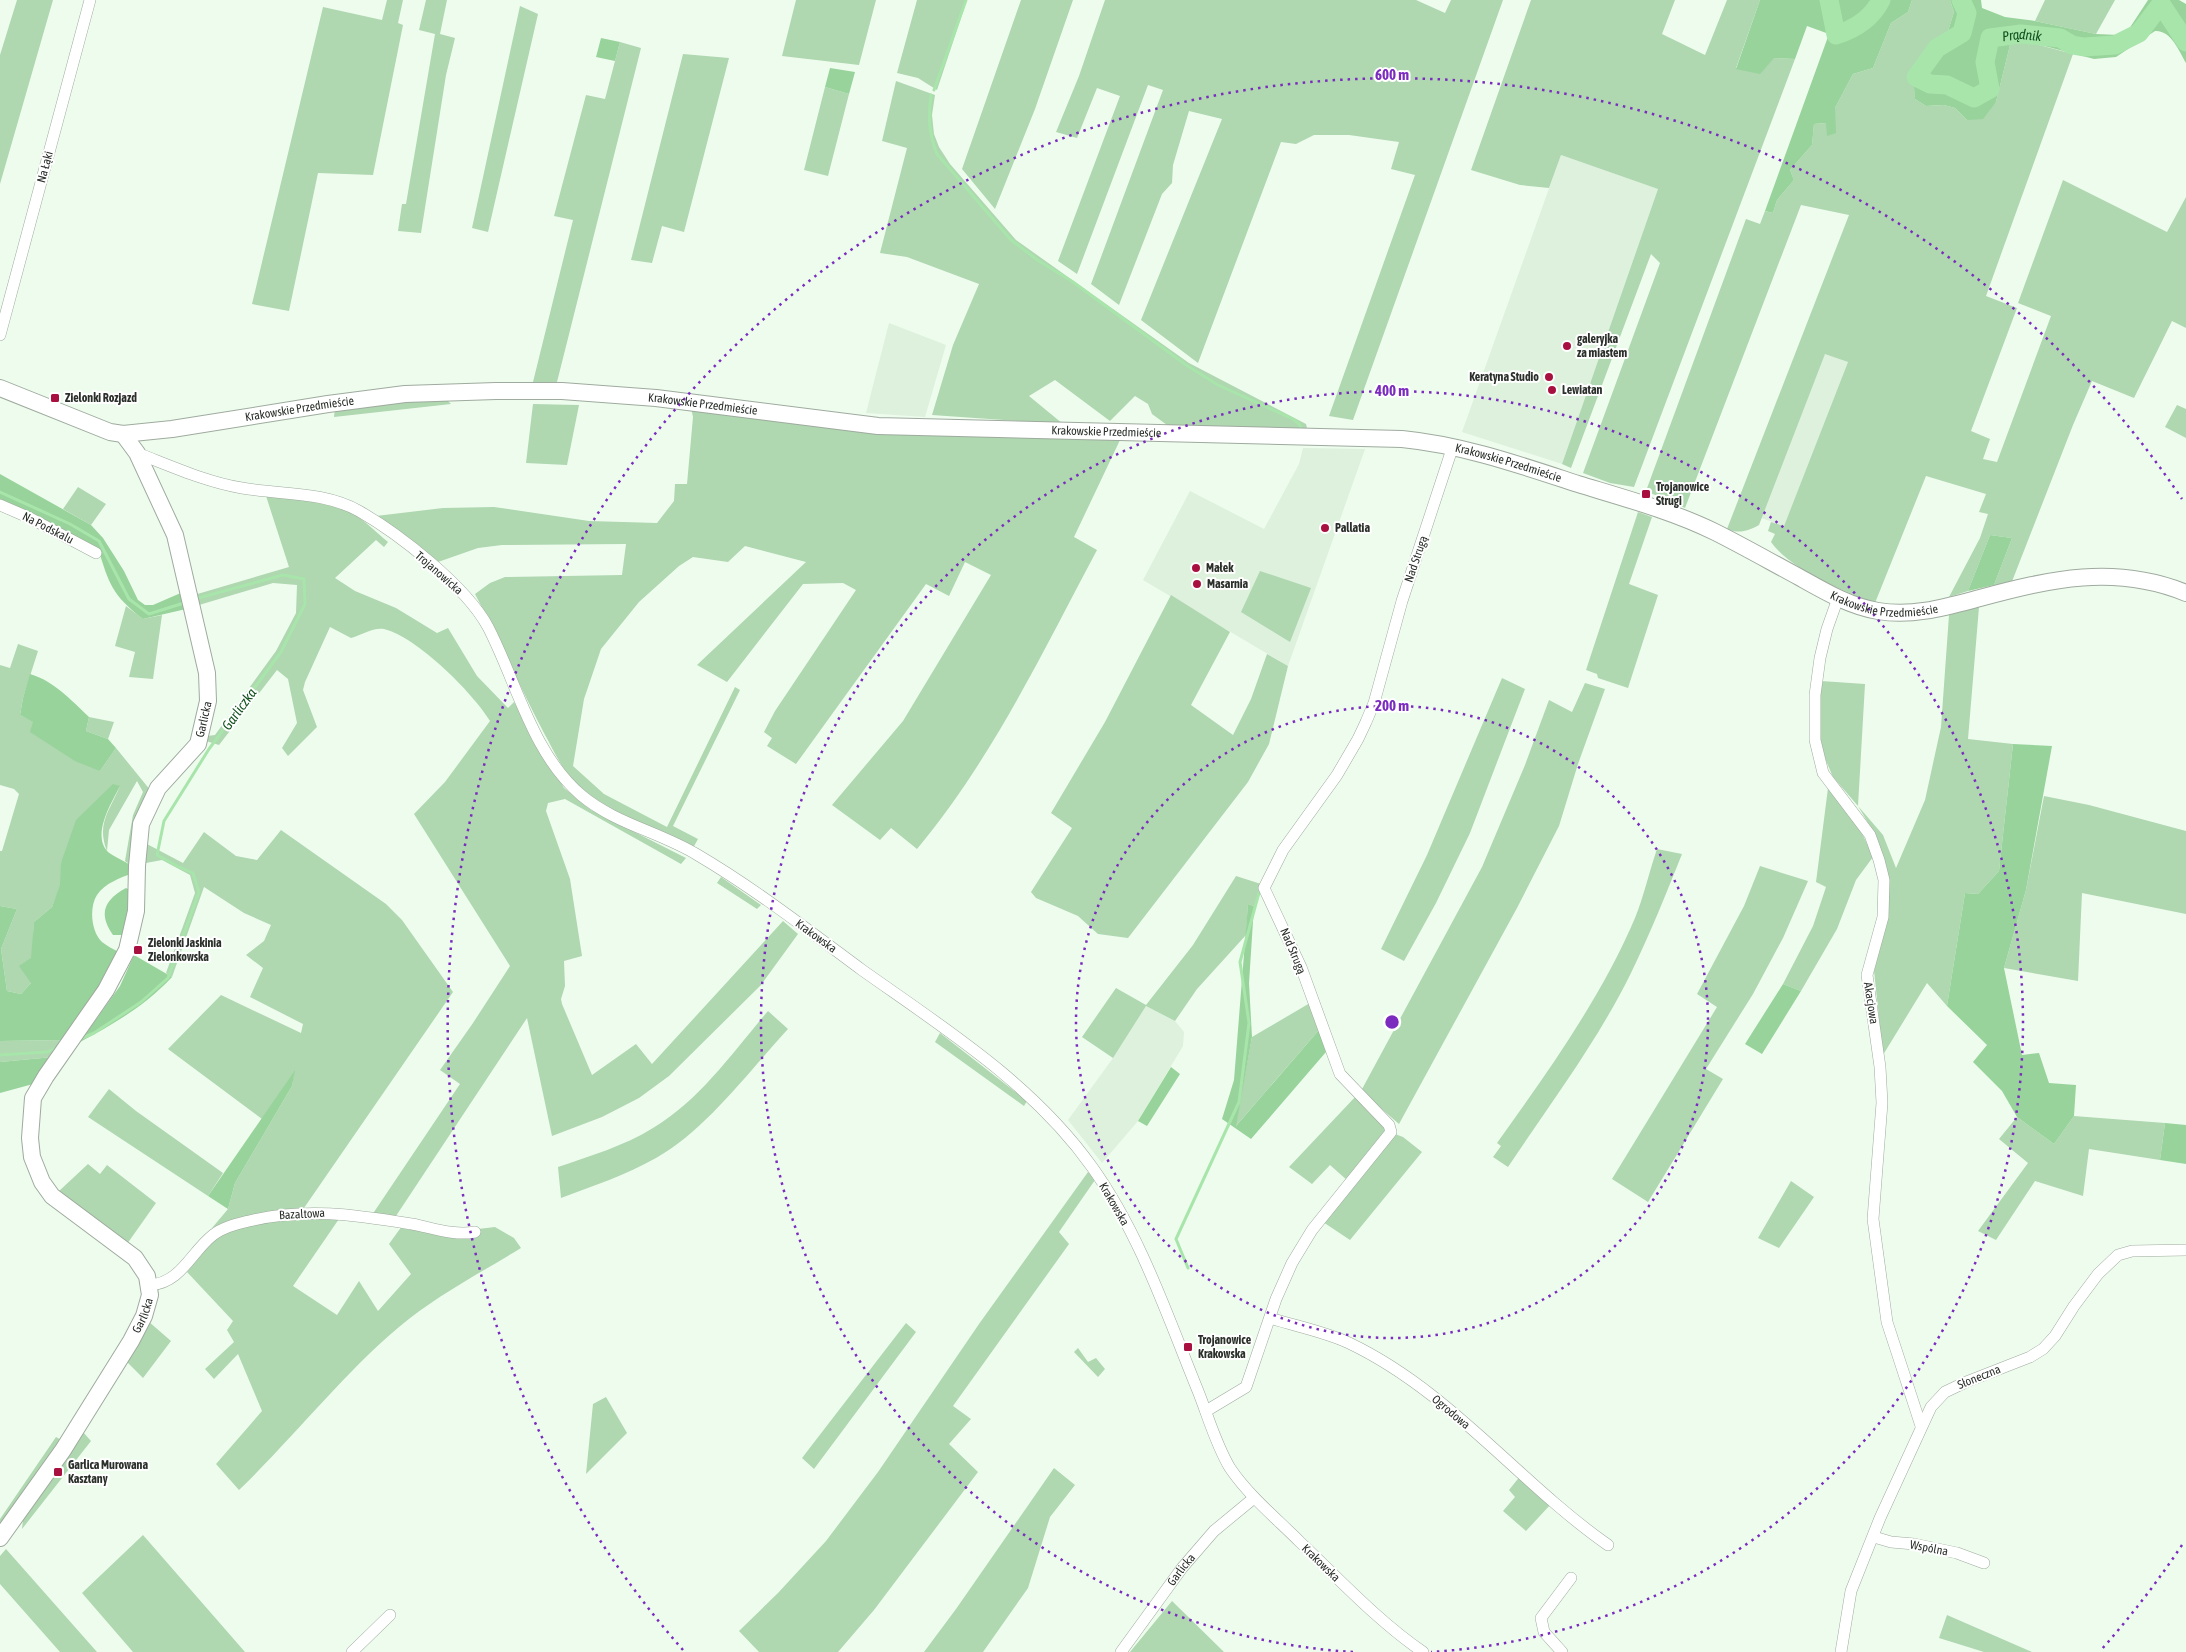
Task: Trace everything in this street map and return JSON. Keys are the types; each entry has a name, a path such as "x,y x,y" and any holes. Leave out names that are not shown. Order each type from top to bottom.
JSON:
{"main road":[{"name":"Krakowskie Przedmieście","path":"0,388 110,432 123,434 172,429 328,404 405,394 562,391 687,400 878,426 1389,438 1453,446 1516,464 1695,523 1838,598 1878,611 1916,612 1943,608 2039,582 2098,576 2143,580 2186,593"},
{"name":"Garlicka","path":"0,1538 64,1450 131,1341 144,1316 150,1295 150,1285 147,1276 135,1258 52,1196 42,1182 32,1157 30,1138 33,1098 46,1076 88,1017 114,976 127,950 136,911 137,866 141,824 158,788 198,744 208,701 207,672 175,534 137,453 123,434"}],"street":[{"name":"Na Łąki","path":"0,335 90,0"},
{"name":"Nad Strugą","path":"1206,1412 1246,1387 1288,1270 1312,1230 1391,1132 1389,1125 1340,1074 1300,967 1264,888 1283,850 1337,775 1366,722 1402,602 1453,446"},
{"name":"Trojanowicka","path":"137,453 213,482 241,488 323,498 340,502 360,512 399,539 453,582 471,602 486,625 529,718 544,748 561,775 578,793 605,811 692,851"},
{"name":"Na Podskalu","path":"0,505 30,518 96,553"},
{"name":"Akacjowa","path":"1838,598 1824,639 1817,679 1814,720 1815,740 1823,773 1870,835 1884,880 1883,917 1867,975 1880,1066 1882,1102 1872,1220 1886,1322 1921,1426"},
{"name":"Krakowska","path":"692,851 745,885 973,1050 1026,1092 1061,1127 1093,1168 1114,1202 1140,1251 1230,1467 1254,1498 1382,1621 1424,1652"},
{"name":"Bazaltowa","path":"150,1285 158,1284 174,1277 200,1247 215,1234 231,1226 274,1216 306,1212 350,1214 457,1233 476,1232"},
{"name":"Słoneczna","path":"1841,1652 1851,1591 1880,1518 1931,1407 1945,1392 2043,1350 2055,1336 2072,1308 2112,1259 2132,1250 2186,1250"},
{"name":"Ogrodowa","path":"1270,1318 1348,1342 1416,1382 1500,1452 1581,1526 1608,1545"},
{"name":"Garlicka","path":"1120,1652 1182,1568 1214,1531 1254,1498"},
{"name":"Wspólna","path":"1874,1537 1891,1542 1914,1544 1957,1553 1984,1563"},
{"path":"1562,1652 1544,1632 1541,1618 1570,1578"},
{"path":"352,1652 390,1615"}],"shaded area":[{"path":"1561,155 1658,189 1562,464 1462,432"},
{"path":"889,323 946,345 925,417 866,413"},
{"path":"1825,353 1848,362 1784,526 1761,518"},
{"path":"1303,448 1365,449 1288,666 1143,580 1190,491 1264,529 1299,464"},
{"path":"1146,1006 1175,1021 1184,1032 1183,1046 1138,1121 1102,1163 1068,1120 1113,1058"}],"green space":[{"path":"17,0 53,0 0,184 0,55"},
{"path":"387,0 403,0 398,23 403,25 373,175 318,173 289,311 252,304 323,7 382,20"},
{"path":"426,0 447,0 440,34 455,38 446,75 421,233 398,231 402,204 406,204 435,34 419,30"},
{"path":"796,0 876,0 859,65 782,56"},
{"path":"917,0 967,0 937,90 918,78 897,73"},
{"path":"1021,0 1073,0 1035,109 995,209 962,169"},
{"path":"1105,0 1416,0 1445,13 1451,0 1503,0 1353,420 1329,416 1415,175 1391,169 1399,142 1349,135 1314,135 1296,144 1281,142 1198,363 1141,320 1222,119 1189,111 1173,165 1172,183 1162,194 1119,305 1091,284 1163,90 1148,85 1077,274 1058,261 1120,96 1097,88 1077,138 1056,132 1079,76"},
{"path":"1531,0 1675,0 1662,34 1705,55 1727,0 1760,0 1736,68 1774,58 1795,59 1634,487 1610,483 1583,473 1660,263 1651,254 1571,468 1562,464 1658,189 1561,155 1549,188 1520,185 1471,170"},
{"path":"1760,0 1912,0 1908,12 1891,23 1873,68 1853,74 1835,108 1836,133 1827,136 1826,123 1814,124 1812,145 1790,170 1794,180 1777,200 1773,213 1765,211 1829,34 1807,26 1795,59 1774,58 1760,74 1736,69"},
{"path":"1912,0 1950,0 1954,12 1948,31 1926,46 1914,73 1915,99 1926,106 1944,105 1955,108 1967,120 1996,102 2010,45 2021,40 2073,54 1986,296 2017,308 1971,431 1990,439 1983,459 1997,462 2051,316 2018,303 2063,180 2167,232 2186,197 2186,328 2172,321 2134,398 2092,381 2011,584 1994,585 2012,538 1990,535 1968,591 1949,597 1980,538 1988,514 1979,512 1986,494 1926,476 1875,603 1833,586 1791,562 1771,542 1775,534 1768,531 1771,522 1784,526 1848,362 1825,354 1759,525 1743,531 1727,529 1849,215 1801,205 1685,508 1646,491 1746,219 1760,224 1765,211 1773,213 1777,200 1794,180 1790,170 1812,145 1814,124 1826,123 1835,133 1835,108 1853,74 1873,68 1891,23 1908,12"},
{"path":"1950,0 1981,0 1982,8 2005,17 2035,21 2096,34 2119,35 2129,29 2148,0 2179,0 2186,4 2186,63 2174,42 2166,34 2155,31 2116,57 2094,59 2021,40 2010,45 1996,102 1983,119 1967,120 1955,108 1944,105 1926,106 1915,99 1913,73 1926,46 1948,31 1954,12"},
{"path":"2045,0 2115,0 2096,34 2035,21"},
{"path":"520,6 538,14 488,232 472,228"},
{"path":"601,38 620,42 615,61 596,57"},
{"path":"620,42 641,48 557,382 533,382 573,220 554,216 586,95 605,99"},
{"path":"683,54 729,58 684,232 662,226 652,263 631,260"},
{"path":"830,68 855,72 849,94 825,87"},
{"path":"896,81 935,95 932,115 934,134 939,147 950,164 1016,240 1189,363 1306,424 1307,428 1167,425 1152,414 1148,404 1135,396 1110,421 1055,380 1029,396 1063,424 932,415 953,345 979,284 907,257 880,253 907,148 882,141"},
{"path":"825,87 849,94 828,176 804,170"},
{"path":"444,397 451,404 334,417 335,408"},
{"path":"533,404 579,405 567,465 526,463"},
{"path":"2177,405 2186,409 2186,438 2165,427"},
{"path":"691,408 1120,440 1074,537 1097,550 1015,704 969,779 917,849 891,828 880,840 832,805 903,721 991,575 965,562 949,596 926,584 796,764 767,746 772,738 764,732 775,711 856,590 843,583 803,584 727,682 697,665 806,562 745,546 728,562 693,557 679,566 639,602 601,649 584,699 573,766 604,794 667,827 735,687 740,690 673,826 698,839 693,848 615,811 586,792 569,776 544,733 475,594 490,583 505,577 622,575 626,544 502,545 478,548 438,562 376,516 443,508 494,507 589,521 657,523 674,501 675,484 687,484 693,417"},
{"path":"0,474 91,525 103,538 124,571 138,600 145,605 153,605 183,592 186,609 143,619 124,603 113,588 105,571 98,548 0,499"},
{"path":"78,487 106,504 91,525 63,509"},
{"path":"266,496 331,504 351,512 370,526 388,542 384,547 376,540 335,578 355,591 396,608 437,633 448,628 477,676 508,708 514,702 564,788 591,810 686,858 681,864 565,799 548,803 546,811 570,879 582,956 564,961 565,986 561,999 592,1075 636,1044 652,1064 783,921 798,934 761,985 669,1076 639,1098 602,1117 552,1136 527,1018 394,1219 372,1215 460,1084 440,1070 510,966 414,814 445,782 490,721 458,682 428,654 397,634 380,629 351,638 330,627 303,690 317,727 288,756 282,748 297,723 288,679 277,670 219,745 206,741 207,736 215,735 276,651 296,613 297,585 273,583 199,605 194,595 289,567"},
{"path":"1638,512 1652,517 1629,584 1658,595 1628,688 1598,678 1597,674 1586,670"},
{"path":"1990,535 2012,538 1994,585 1968,591"},
{"path":"1260,571 1311,588 1290,642 1241,612"},
{"path":"1171,595 1230,632 1191,705 1233,735 1251,699 1267,654 1288,666 1269,744 1248,782 1128,938 1098,934 1078,916 1036,898 1031,892 1072,828 1051,813 1105,722"},
{"path":"126,606 143,619 162,615 153,679 129,677 135,652 115,646"},
{"path":"1979,607 1968,739 2013,744 1999,871 1978,894 1965,893 1947,1006 1927,983 1883,1055 1874,971 1889,914 1887,868 1877,838 1858,806 1883,835 1896,868 1925,800 1941,727 1949,615"},
{"path":"18,644 38,651 23,698 20,715 34,722 100,771 116,748 151,791 132,866 125,861 133,815 143,792 137,781 109,830 107,851 103,833 104,825 120,786 61,863 61,885 52,907 34,922 31,983 21,994 7,991 1,949 17,909 0,906 0,851 2,851 19,794 14,789 0,785 0,665 10,668"},
{"path":"30,674 47,681 69,698 89,717 86,731 108,739 116,748 100,771 75,761 30,732 33,722 20,715"},
{"path":"1502,678 1525,689 1470,833 1436,903 1404,961 1381,949 1427,855"},
{"path":"1821,681 1865,684 1858,806 1833,777 1824,756 1821,742"},
{"path":"1585,683 1605,689 1578,764 1559,826 1517,908 1399,1124 1361,1091 1482,867 1525,765 1549,700 1572,712"},
{"path":"89,717 114,722 108,739 86,731"},
{"path":"2013,744 2052,746 2026,890 2004,968 2022,1055 2039,1053 2049,1083 2076,1085 2074,1116 2054,1144 2017,1117 2002,1091 1973,1062 1987,1045 1947,1006 1965,893 1978,894 1999,871"},
{"path":"113,784 120,786 108,809 102,828 103,845 110,854 132,866 133,873 104,887 94,900 92,919 95,932 102,942 119,952 109,975 66,1040 0,1041 0,906 17,909 1,949 7,991 21,994 31,983 19,966 31,958 34,922 52,907 60,885 61,863 76,820"},
{"path":"1828,788 1855,818 1873,857 1856,880 1837,929 1801,991 1783,984 1813,926 1826,887 1816,882"},
{"path":"2044,796 2089,805 2186,831 2186,914 2082,893 2078,981 2004,968 2026,890"},
{"path":"281,830 386,904 402,920 453,992 304,1208 251,1215 212,1228 228,1209 235,1183 292,1086 294,1072 262,1119 168,1049 221,995 301,1033 303,1024 250,997 263,968 246,955 264,941 271,925 244,913 204,887 172,977 166,973 195,893 190,875 162,860 146,863 145,843 183,863 204,832 236,856 257,860"},
{"path":"1657,849 1682,854 1638,958 1618,999 1603,1024 1508,1167 1493,1157 1501,1146 1497,1143 1554,1062 1606,977 1635,918"},
{"path":"1760,866 1808,881 1783,938 1753,994 1706,1069 1723,1079 1648,1202 1612,1179 1717,1007 1697,994 1744,906"},
{"path":"1236,876 1261,884 1262,890 1254,906 1248,904 1246,935 1197,989 1175,1021 1146,1006 1113,1058 1082,1037 1116,988 1146,1005 1193,945"},
{"path":"721,877 761,905 757,909 717,883"},
{"path":"126,888 132,891 125,935 113,935 106,920 106,908 113,897"},
{"path":"1248,904 1254,906 1249,983 1252,1037 1236,1126 1319,1030 1326,1052 1251,1139 1222,1119 1234,1080"},
{"path":"134,955 172,977 129,1013 80,1042 120,986"},
{"path":"1783,984 1801,991 1762,1054 1745,1044"},
{"path":"1310,1003 1319,1030 1235,1127 1252,1037"},
{"path":"768,1011 788,1029 726,1099 692,1132 645,1164 561,1198 558,1167 630,1140 670,1117 686,1104 715,1074"},
{"path":"940,1033 1027,1101 1024,1106 935,1042"},
{"path":"66,1040 53,1057 0,1062 0,1041"},
{"path":"53,1057 33,1084 0,1093 0,1062"},
{"path":"1171,1067 1180,1074 1147,1126 1138,1121"},
{"path":"295,1070 292,1086 235,1183 228,1209 208,1196"},
{"path":"109,1089 136,1111 223,1173 208,1196 88,1117"},
{"path":"1357,1095 1385,1126 1385,1135 1348,1181 1330,1165 1312,1184 1289,1167"},
{"path":"2074,1116 2165,1123 2160,1160 2089,1149 2083,1196 2035,1181 1996,1240 1978,1231 2028,1163 1999,1139 2017,1117 2054,1144"},
{"path":"2165,1123 2186,1125 2186,1164 2160,1160"},
{"path":"1395,1134 1403,1137 1422,1152 1350,1240 1323,1222"},
{"path":"88,1164 100,1174 107,1165 156,1203 127,1244 58,1192"},
{"path":"1088,1172 1095,1180 1059,1232 1069,1244 953,1406 971,1419 949,1444 978,1472 874,1610 838,1652 759,1652 739,1631 778,1593 826,1541 878,1472 979,1324"},
{"path":"1791,1181 1814,1197 1779,1248 1758,1238"},
{"path":"341,1216 293,1286 337,1315 359,1281 378,1311 411,1274 389,1244 402,1226 478,1229 495,1227 514,1238 521,1248 443,1295 399,1327 358,1365 239,1490 216,1464 262,1411 238,1354 214,1379 205,1369 234,1342 227,1330 233,1321 187,1272 212,1239 225,1231 277,1218"},
{"path":"148,1321 171,1341 143,1378 126,1361"},
{"path":"906,1323 916,1332 814,1469 802,1458"},
{"path":"1078,1348 1088,1362 1096,1358 1105,1369 1098,1377 1074,1352"},
{"path":"606,1397 627,1433 586,1474 593,1404"},
{"path":"83,1432 91,1441 22,1529 23,1520"},
{"path":"56,1437 63,1441 0,1529 0,1519"},
{"path":"1054,1468 1075,1485 1050,1517 1028,1588 983,1652 924,1652 956,1609"},
{"path":"1521,1475 1551,1504 1526,1531 1503,1511 1515,1497 1509,1490"},
{"path":"143,1535 245,1652 133,1652 82,1593"},
{"path":"6,1549 97,1652 60,1652 0,1584 0,1556"},
{"path":"1172,1601 1224,1652 1130,1652"},
{"path":"1947,1615 2032,1652 1984,1652 1939,1638"}],"waterway":[{"path":"934,90 966,0"},
{"name":"Prądnik","path":"1829,0 1836,35 1850,30 1862,22 1873,12 1881,0"},
{"name":"Prądnik","path":"1961,0 1967,13 1962,33 1937,48 1916,77 1930,84 1947,85 1974,98 1990,89 1985,62 1990,38 2021,34 2060,38 2072,45 2084,47 2115,45 2139,33 2161,4 2186,42"},
{"path":"931,95 930,125 937,154 1011,240 1039,261 1073,282 1186,365 1218,385 1293,419 1301,428"},
{"name":"Garliczka","path":"0,492 70,524 99,541 129,599 149,614 187,602"},
{"name":"Garliczka","path":"80,1039 94,1033 141,1002 168,978 199,892 193,873 157,855 164,821 209,749 281,652 305,604 304,579 283,575 195,599"},
{"path":"1188,1268 1176,1239 1239,1102 1249,1023 1240,962 1260,889"},
{"name":"Garliczka","path":"0,1055 47,1052 58,1047"}],"place":[{"name":"galeryjka za miastem","path":"1567,346"},
{"name":"Keratyna Studio","path":"1549,377"},
{"name":"Lewiatan","path":"1552,390"},
{"name":"Zielonki Rozjazd","path":"55,398"},
{"name":"Trojanowice Strugi","path":"1646,494"},
{"name":"Pallatia","path":"1325,528"},
{"name":"Małek","path":"1196,568"},
{"name":"Masarnia","path":"1197,584"},
{"name":"Zielonki Jaskinia Zielonkowska","path":"138,950"},
{"name":"Trojanowice Krakowska","path":"1188,1347"},
{"name":"Garlica Murowana Kasztany","path":"58,1472"}]}
